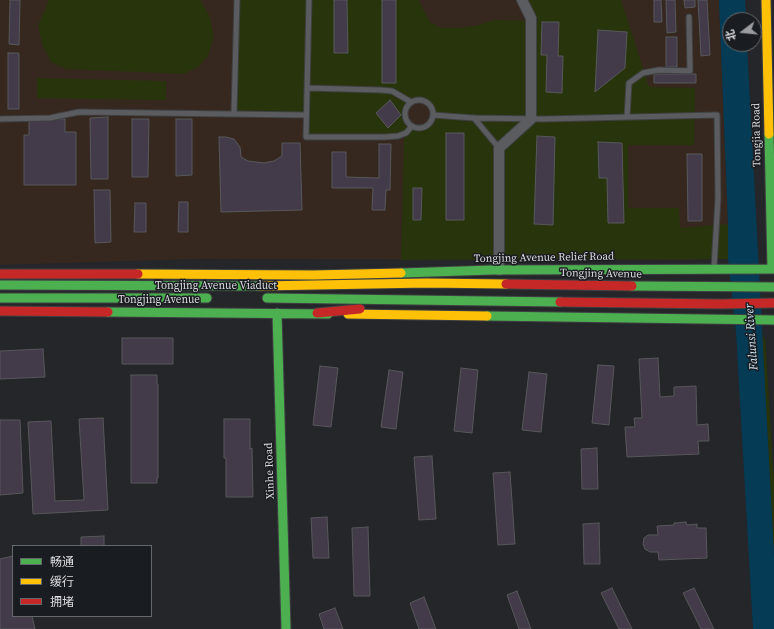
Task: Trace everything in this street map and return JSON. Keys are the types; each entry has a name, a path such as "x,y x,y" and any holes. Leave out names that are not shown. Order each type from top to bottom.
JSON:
{"main road":[{"name":"Tongjia Road","path":"766,0 771,269"},
{"name":"Tongjing Avenue Relief Road","path":"314,275 499,270 771,269"},
{"path":"0,274 314,275 427,283"},
{"name":"Tongjing Avenue Viaduct","path":"0,285 276,286 427,283"},
{"name":"Tongjing Avenue","path":"427,283 720,287 770,286"},
{"name":"Tongjing Avenue Viaduct","path":"0,298 217,298"},
{"name":"Tongjing Avenue Viaduct","path":"254,298 431,300"},
{"path":"317,313 388,307 431,300 721,304 771,303"},
{"name":"Tongjing Avenue","path":"0,311 317,313"},
{"name":"Xinhe Road","path":"277,313 286,629"},
{"path":"317,313 772,320"}],"street":[{"path":"499,270 499,148 531,119 531,18 522,0"}],"lane":[{"path":"234,114 237,0"},
{"path":"308,0 306,137 398,136 406,133 412,126"},
{"path":"627,117 629,83 643,74 659,70 690,71 689,17"},
{"path":"307,88 392,91 411,102"},
{"path":"419,100 428,103 433,110 433,115 429,123 425,126 417,127 412,126 409,123 405,115 405,110 411,102 419,100"},
{"path":"0,118 50,118 78,112 306,116"},
{"path":"433,115 474,118 531,119 717,115 717,269"},
{"path":"474,118 499,148"}],"shaded area":[{"path":"0,0 719,0 728,224 728,259 195,259 0,265"}],"green space":[{"path":"49,0 200,0 210,17 214,36 208,56 199,66 184,74 66,69 51,62 42,44 38,26"},
{"path":"237,0 419,0 431,23 439,27 459,28 475,26 495,20 531,21 522,0 621,0 649,87 695,88 694,145 628,145 628,208 679,208 680,228 728,224 728,259 401,260 404,140 406,133 398,136 306,137 306,116 234,113","holes":["415,100 428,103 433,110 433,115 429,123 421,127 412,126 406,119 405,115 407,106"]},
{"path":"37,78 166,81 166,100 37,98"},
{"path":"762,335 765,339 774,482 774,555"}],"water":[{"name":"Falunsi River","path":"719,0 745,0 746,12 722,12 722,52 747,52 774,555 774,629 753,629 736,332 728,259 728,224"}],"building":[{"path":"10,0 20,0 19,45 9,44"},
{"path":"334,0 347,0 348,53 334,53"},
{"path":"382,0 396,0 396,83 382,83"},
{"path":"654,0 661,0 662,22 654,22"},
{"path":"666,0 675,0 676,32 667,33"},
{"path":"684,0 695,0 695,7 685,8"},
{"path":"698,0 707,0 710,55 701,56"},
{"path":"542,22 559,22 558,56 563,56 562,93 546,92 547,55 541,55"},
{"path":"598,30 627,32 625,68 595,92"},
{"path":"666,37 677,37 677,67 666,67"},
{"path":"8,53 19,53 19,109 8,109"},
{"path":"654,74 696,74 696,83 654,83"},
{"path":"390,100 401,115 388,128 376,113"},
{"path":"108,117 108,179 91,179 90,118"},
{"path":"29,119 65,119 65,132 76,132 76,185 24,185 24,135 29,135"},
{"path":"132,119 149,119 148,177 132,177"},
{"path":"176,119 192,119 192,175 176,176"},
{"path":"446,133 464,133 464,220 446,220"},
{"path":"537,136 555,137 553,225 534,224"},
{"path":"219,137 234,139 240,147 241,157 248,161 264,163 274,161 282,156 282,143 300,143 302,210 221,212"},
{"path":"598,142 622,143 624,223 608,223 607,178 599,178"},
{"path":"379,144 391,144 390,190 386,190 385,210 372,210 373,188 332,188 332,152 346,152 346,177 379,178"},
{"path":"687,154 702,154 702,221 688,221"},
{"path":"413,188 422,188 421,220 413,220"},
{"path":"94,190 110,190 111,242 95,243"},
{"path":"179,202 188,202 188,232 178,232"},
{"path":"135,203 146,203 146,232 134,232"},
{"path":"122,338 173,338 173,364 122,364"},
{"path":"43,349 45,377 0,379 0,351"},
{"path":"658,358 660,397 674,396 674,387 696,386 697,425 708,424 709,441 698,441 699,454 627,457 625,427 635,427 634,418 642,418 639,359"},
{"path":"598,365 614,366 609,425 592,423"},
{"path":"320,366 338,368 331,427 313,425"},
{"path":"461,368 478,370 472,433 454,431"},
{"path":"389,370 403,372 396,429 381,427"},
{"path":"529,372 547,374 541,432 522,430"},
{"path":"131,375 157,375 157,483 131,483"},
{"path":"103,418 108,510 33,514 28,422 51,421 55,501 84,500 79,419"},
{"path":"224,419 250,419 253,497 226,497"},
{"path":"0,420 20,420 23,493 0,495"},
{"path":"597,448 598,489 582,489 581,449"},
{"path":"432,456 436,519 419,520 414,457"},
{"path":"510,472 515,544 498,545 493,473"},
{"path":"327,517 329,558 313,558 311,518"},
{"path":"686,522 687,525 697,524 697,528 706,528 707,558 659,560 658,552 650,552 645,549 643,544 644,538 648,535 658,535 657,526 674,525 674,523"},
{"path":"599,523 600,564 584,564 583,524"},
{"path":"368,527 370,596 354,596 352,528"},
{"path":"104,536 104,545 81,545 81,537"},
{"path":"12,556 12,617 32,617 35,629 0,629 0,559"},
{"path":"612,588 632,629 619,629 601,593"},
{"path":"694,588 714,629 701,629 683,593"},
{"path":"517,591 531,629 519,629 507,595"},
{"path":"424,597 436,629 419,629 410,603"},
{"path":"335,608 343,629 324,629 319,614"}],"traffic: fast":[{"path":"769,134 772,269"},
{"path":"401,273 492,270 774,269"},
{"path":"0,285 260,286"},
{"path":"632,286 774,287"},
{"path":"0,298 207,298"},
{"path":"267,298 560,302"},
{"path":"108,312 328,314"},
{"path":"277,313 286,629"},
{"path":"487,316 774,320"}],"traffic: slow":[{"path":"766,0 769,134"},
{"path":"138,274 314,275 401,273"},
{"path":"260,286 427,283 506,284"},
{"path":"348,314 487,316"}],"traffic: jam":[{"path":"0,274 138,274"},
{"path":"506,284 632,286"},
{"path":"560,302 721,304 774,303"},
{"path":"317,313 360,309"},
{"path":"0,311 108,312"}]}
